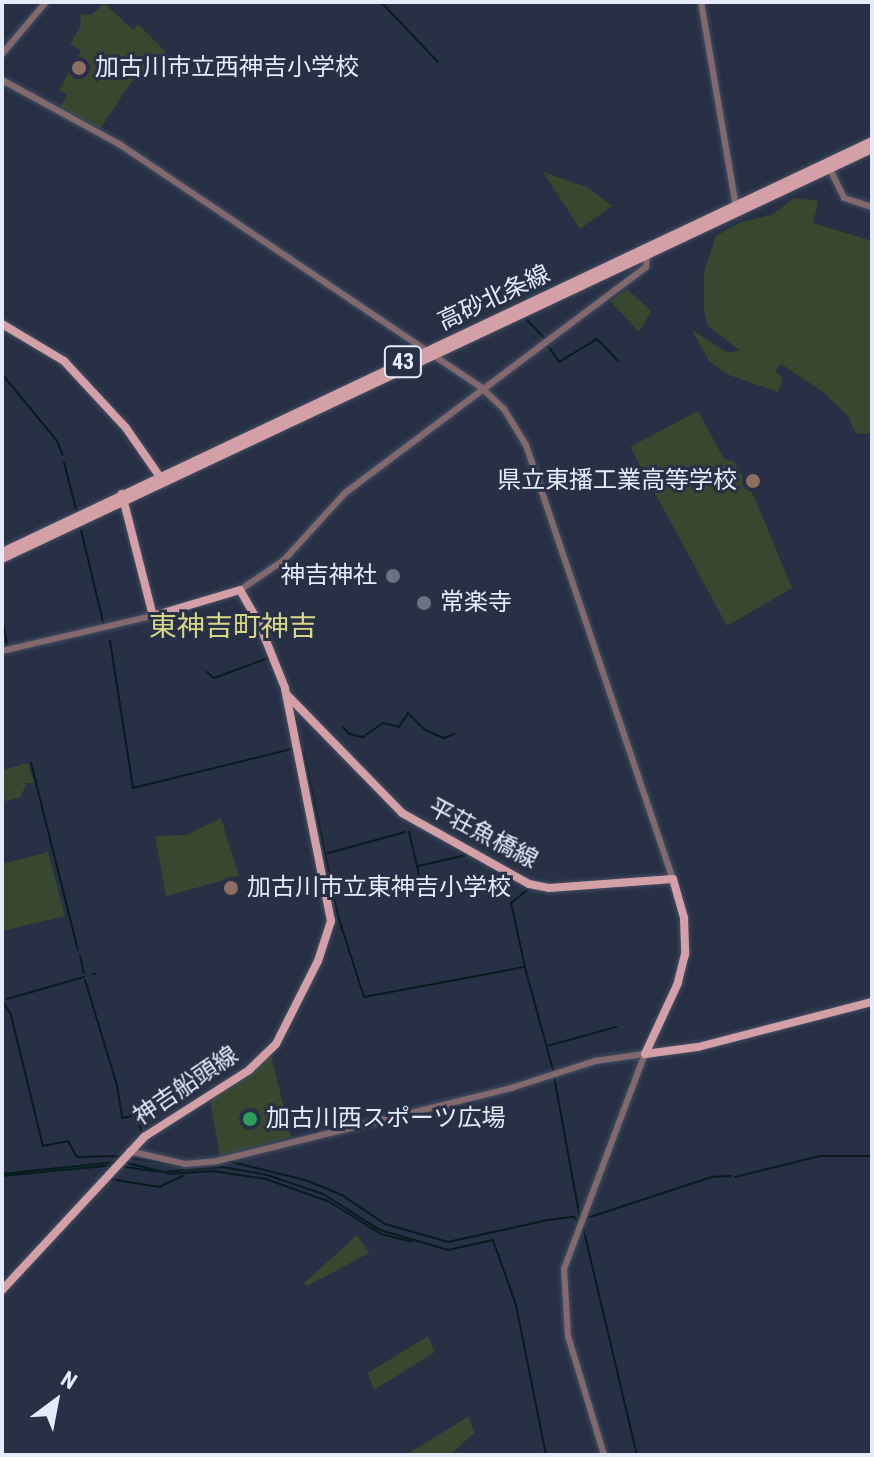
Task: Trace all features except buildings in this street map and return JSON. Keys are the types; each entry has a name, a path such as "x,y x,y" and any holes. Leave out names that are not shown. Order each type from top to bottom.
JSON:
{"main road":[{"name":"高砂北条線","path":"828,166 872,141"},
{"name":"高砂北条線","path":"2,552 429,354 736,206 872,149"},
{"path":"2,324 64,361 132,434 160,477"},
{"name":"高砂北条線","path":"2,559 160,477 429,354"},
{"path":"122,497 153,616 240,590"},
{"name":"平荘魚橋線","path":"240,590 272,652 287,695 402,813 529,884 549,888 673,879"},
{"name":"神吉船頭線","path":"2,1290 129,1151 269,1051 327,940 330,903 287,695"},
{"path":"645,1054 678,983 685,954 685,924 673,879"},
{"path":"645,1054 698,1047 872,1002"},
{"path":"2,1299 33,1254"},
{"path":"2,1282 17,1273"}],"street":[{"path":"2,54 46,2"},
{"path":"701,2 736,206"},
{"path":"2,80 112,140 483,389 504,409 526,445 673,879"},
{"path":"828,166 846,200 872,207"},
{"path":"240,590 270,572 345,493 646,267 646,250"},
{"path":"2,651 153,616"},
{"path":"129,1151 185,1164 217,1161 595,1061 645,1054 579,1221 564,1269 563,1296 568,1336 604,1455"}],"green space":[{"path":"104,3 133,30 138,24 166,52 132,81 100,129 60,107 67,95 59,90 81,51 70,44 81,25 80,14 91,15"},
{"path":"543,172 589,188 612,206 580,229"},
{"path":"794,198 818,201 813,223 872,241 872,433 856,434 848,416 823,392 781,364 775,371 783,378 778,392 729,375 709,361 692,330 728,353 739,350 708,326 704,310 704,272 716,236 741,222 772,215"},
{"path":"627,289 651,311 639,332 610,301"},
{"path":"698,411 724,459 734,461 755,499 792,588 727,626 630,447"},
{"path":"28,763 34,783 26,783 21,797 2,802 2,770"},
{"path":"221,818 239,876 166,896 155,836 186,835"},
{"path":"48,852 65,916 2,931 2,864"},
{"name":"加古川西スポーツ広場","path":"271,1055 291,1137 220,1156 210,1101"},
{"path":"357,1235 369,1253 307,1286 304,1283"},
{"path":"428,1336 435,1352 374,1390 368,1373"},
{"path":"469,1416 474,1433 450,1455 406,1455"}],"waterway":[{"path":"381,2 438,62"},
{"path":"526,319 545,339"},
{"path":"548,346 559,362 597,339 618,361"},
{"path":"2,374 57,441 63,455"},
{"path":"64,462 76,509"},
{"path":"81,530 104,626"},
{"path":"2,617 7,645"},
{"path":"110,641 133,788 292,749"},
{"path":"207,672 214,678 271,657"},
{"path":"294,711 301,747"},
{"path":"343,727 349,734 363,737 383,723 399,727 408,713 425,730 444,738 454,734"},
{"path":"304,752 338,916 364,997 525,967 511,903 528,889"},
{"path":"31,763 78,950"},
{"path":"325,854 405,832"},
{"path":"409,832 423,892 456,883"},
{"path":"418,866 467,855"},
{"path":"80,956 84,973"},
{"path":"525,968 553,1070"},
{"path":"7,999 84,977"},
{"path":"85,980 117,1085 122,1118 137,1115 142,1135"},
{"path":"2,1000 11,1015 43,1146 68,1141 77,1157 120,1156"},
{"path":"547,1046 616,1027"},
{"path":"554,1076 580,1219"},
{"path":"735,1177 820,1156 872,1156"},
{"path":"130,1158 182,1166"},
{"path":"228,1161 305,1180 342,1195 385,1224 448,1242 548,1220 574,1217 580,1222"},
{"path":"2,1174 116,1162"},
{"path":"127,1163 164,1172 223,1167 267,1175 323,1194 380,1230 448,1250 493,1240 516,1305 546,1455"},
{"path":"2,1176 114,1165"},
{"path":"120,1166 157,1172"},
{"path":"167,1174 213,1171 266,1179 330,1202 381,1234 412,1242"},
{"path":"110,1179 159,1187 183,1176"},
{"path":"587,1218 712,1177 731,1176"},
{"path":"583,1227 637,1455"}],"place":[{"name":"加古川市立西神吉小学校","path":"79,68"},
{"name":"県立東播工業高等学校","path":"753,481"},
{"name":"神吉神社","path":"393,576"},
{"name":"常楽寺","path":"424,603"},
{"name":"加古川市立東神吉小学校","path":"231,888"},
{"name":"加古川西スポーツ広場","path":"250,1119"}],"district":[{"name":"東神吉町神吉","path":"233,627"}]}
